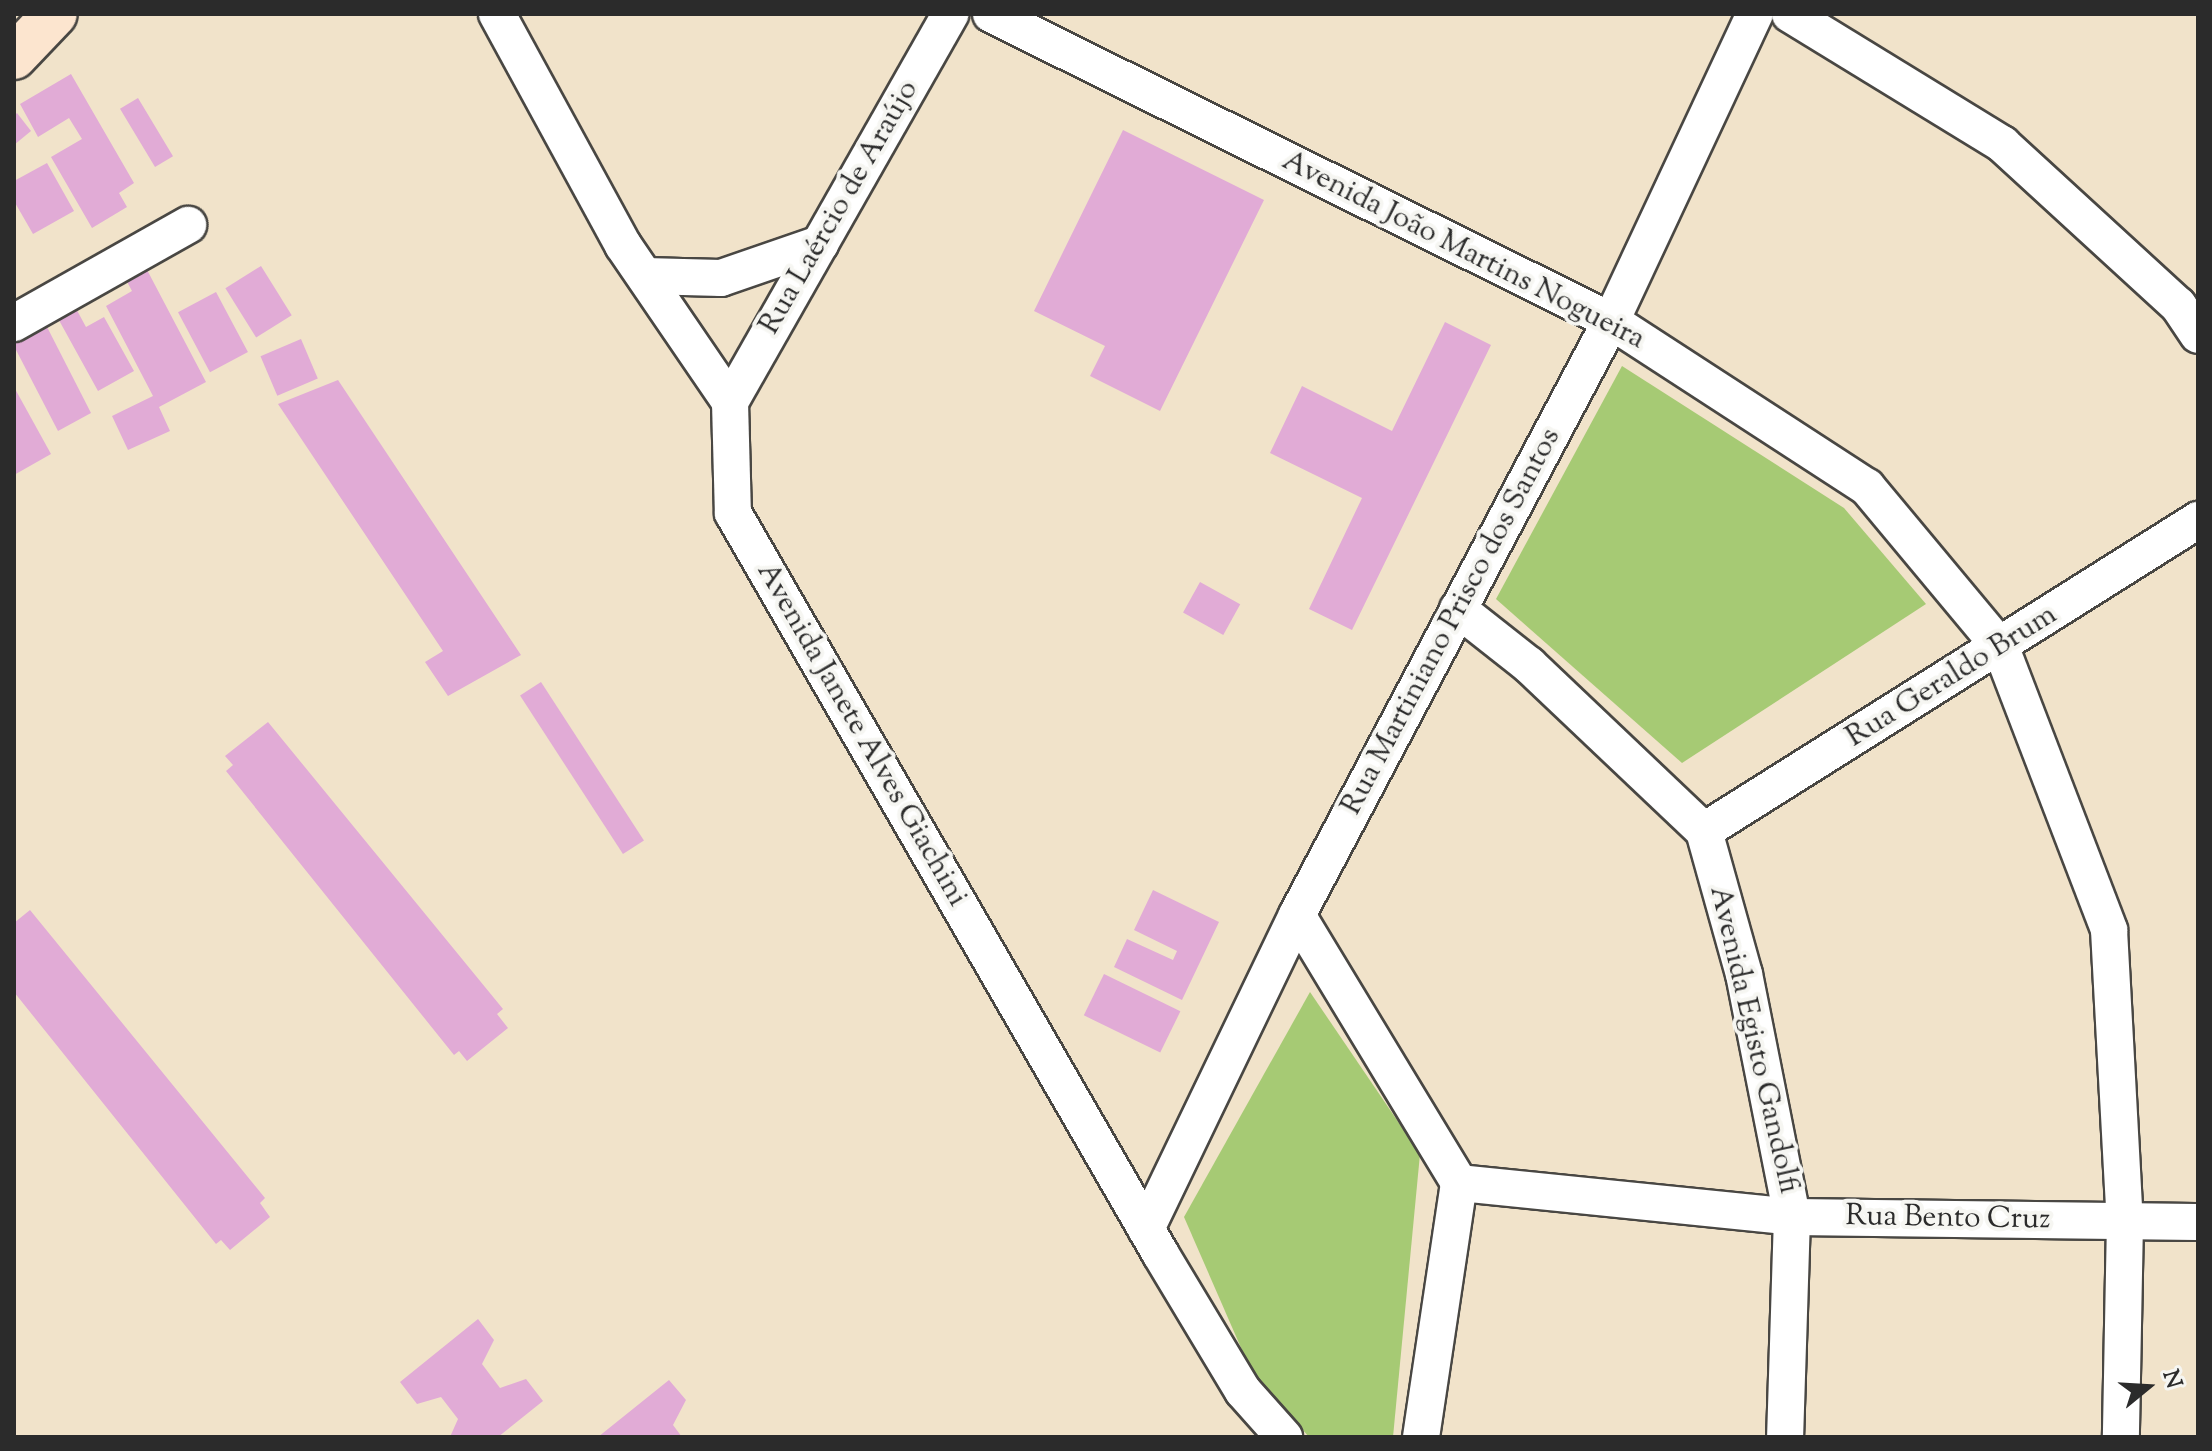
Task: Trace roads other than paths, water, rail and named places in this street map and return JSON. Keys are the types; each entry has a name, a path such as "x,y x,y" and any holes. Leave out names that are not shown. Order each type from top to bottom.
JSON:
{"main road":[{"path":"14,57 55,14"}],"street":[{"path":"497,14 502,32 645,276 730,402"},
{"name":"Rua Laércio de Araújo","path":"730,402 950,14"},
{"name":"Avenida João Martins Nogueira","path":"991,14 1611,321 1867,487 2001,648 2109,930 2125,1221 2121,1437"},
{"name":"Rua Martiniano Prisco dos Santos","path":"1146,1229 1297,915 1611,321 1755,14"},
{"path":"1790,14 2002,144 2178,305 2198,335"},
{"path":"14,323 188,225"},
{"path":"645,276 721,278 820,244"},
{"name":"Avenida Janete Alves Giachini","path":"730,402 733,513 1146,1229 1243,1391 1284,1437"},
{"name":"Rua Geraldo Brum","path":"1704,831 2001,648 2198,520"},
{"path":"1458,609 1529,665 1704,831"},
{"name":"Avenida Egisto Gandolfi","path":"1704,831 1744,974 1792,1217 1785,1437"},
{"path":"1297,915 1459,1183 1421,1437"},
{"name":"Rua Bento Cruz","path":"1459,1183 1792,1217 2198,1222"}]}
